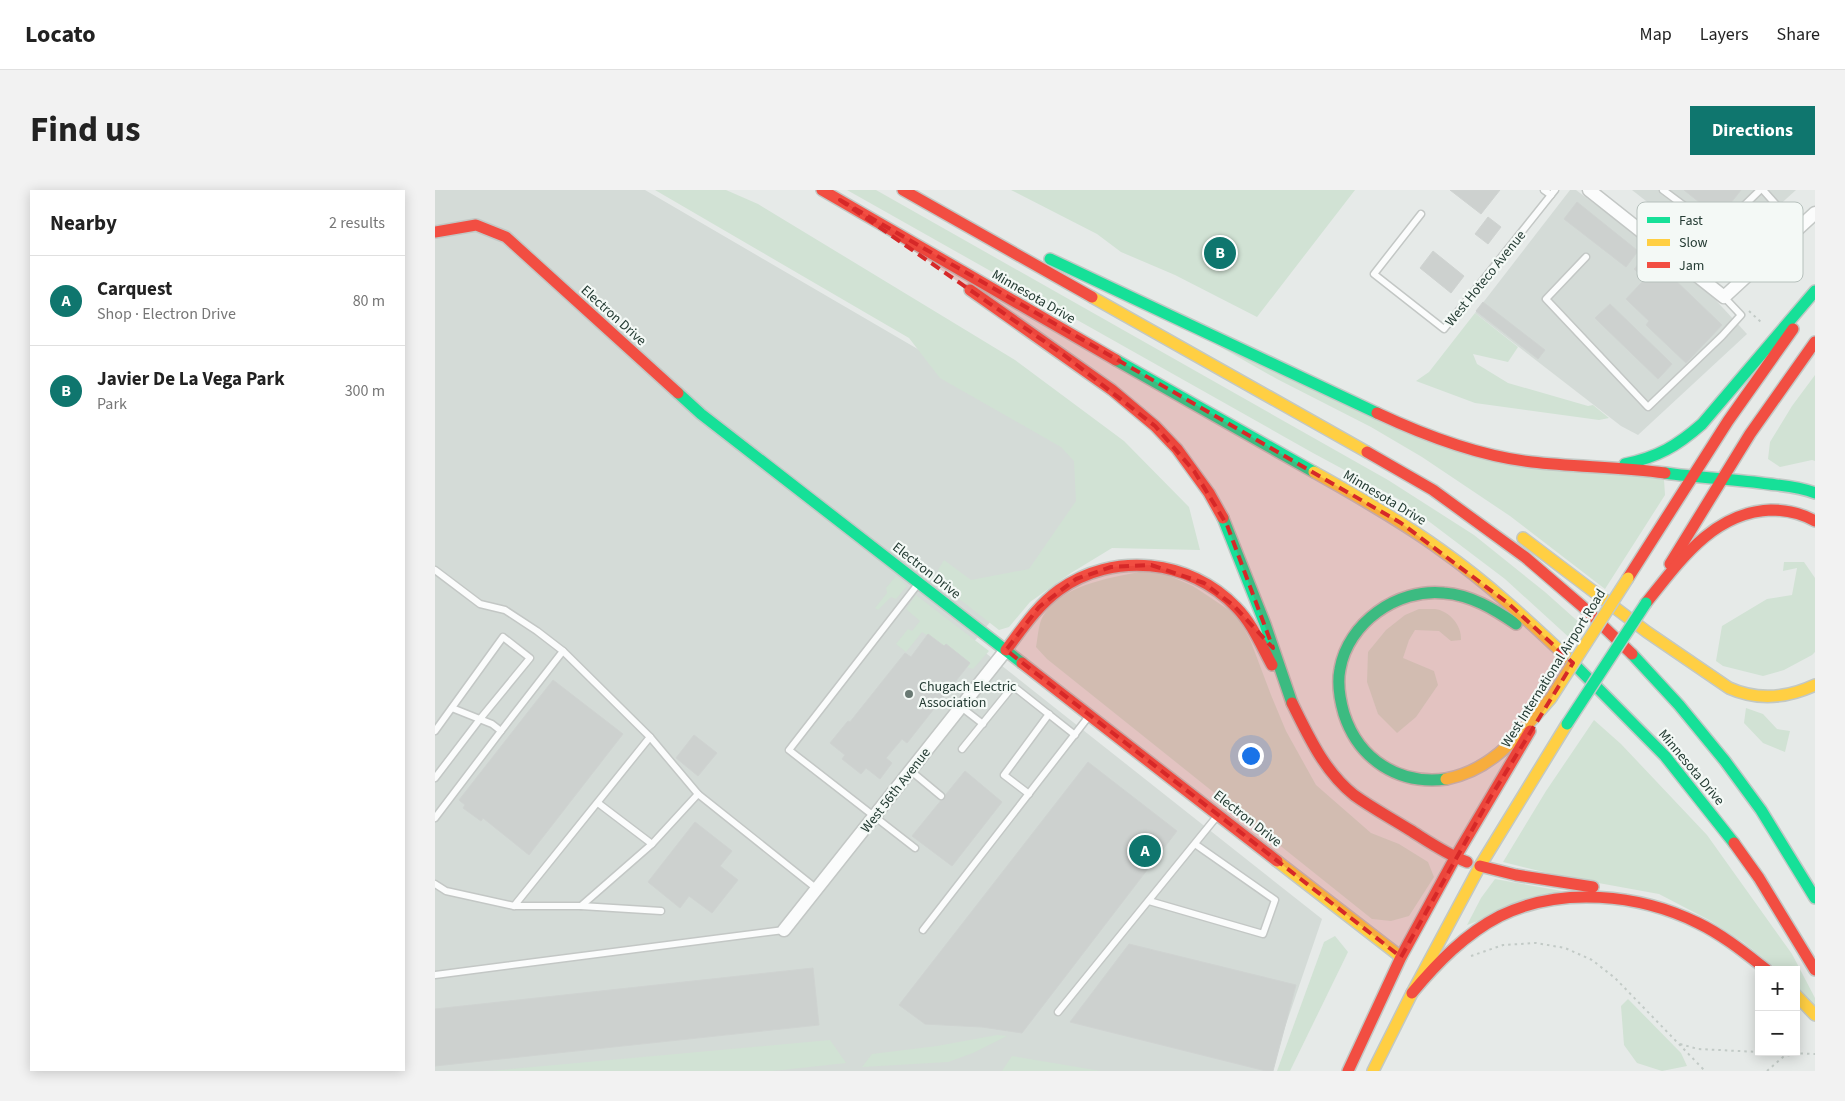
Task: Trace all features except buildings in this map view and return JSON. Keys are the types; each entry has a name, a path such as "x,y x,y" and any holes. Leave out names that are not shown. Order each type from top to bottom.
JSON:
{"main road":[{"name":"Minnesota Drive","path":"822,190 1401,523 1441,550 1480,580 1567,658 1651,741 1700,799 1759,878 1815,970"},
{"name":"Minnesota Drive","path":"903,190 1448,499 1525,557 1560,586 1637,659 1679,705 1725,761 1761,810 1815,898"},
{"path":"911,190 1037,252 1382,415 1449,443 1488,454 1531,462 1647,471 1691,478 1735,480 1788,486 1815,493"},
{"path":"840,200 901,245 973,292 1113,390 1155,426 1177,449 1209,493 1227,526 1292,703"},
{"name":"Electron Drive","path":"435,232 476,225 507,237 701,414 1401,957 1410,971 1412,993"},
{"path":"1591,466 1631,463 1646,459 1663,453 1686,438 1731,392 1767,346 1815,291"},
{"name":"West International Airport Road","path":"1348,1071 1401,957 1494,790 1743,398 1815,300"},
{"path":"1373,1071 1412,993 1480,866 1567,724 1646,603 1721,480 1755,427 1815,342"},
{"path":"1448,499 1481,513 1498,523"},
{"path":"1646,603 1687,553 1705,535 1742,513 1764,509 1781,510 1796,513 1815,521"},
{"path":"1515,532 1661,643 1726,686 1753,696 1776,697 1792,694 1815,685"},
{"path":"1006,650 1039,607 1076,579 1111,566 1151,565 1187,574 1204,583 1234,606 1253,630 1312,744 1326,766 1347,789 1375,809 1455,858 1516,875 1647,899 1665,906 1680,916"},
{"path":"1551,698 1505,749 1466,775 1447,780 1411,778 1395,773 1379,764 1365,753 1353,738 1343,718 1339,702 1339,668 1345,650 1353,635 1363,622 1376,611 1402,597 1435,592 1453,594 1490,608 1567,658"},
{"path":"1412,993 1427,974 1467,937 1501,915 1532,904 1569,897 1591,896 1645,905 1697,922 1729,940 1762,966"},
{"path":"1800,999 1815,1015"}],"street":[{"path":"1589,190 1637,228"},
{"path":"1803,224 1815,213"},
{"path":"1704,282 1724,298 1741,282"},
{"name":"West 56th Avenue","path":"784,930 1006,650"}],"lane":[{"path":"1544,190 1553,193"},
{"path":"1663,190 1679,202"},
{"path":"1749,202 1762,190 1773,202"},
{"name":"West Hoteco Avenue","path":"1421,214 1374,274 1444,330 1553,193"},
{"path":"1586,257 1546,299 1648,407 1741,316 1724,298"},
{"path":"435,570 480,604 505,610 563,651 650,737 698,794 817,889"},
{"path":"915,848 789,750 919,583"},
{"path":"435,731 503,637 530,658 435,778"},
{"path":"435,818 563,651"},
{"path":"962,750 1013,686 1075,734"},
{"path":"961,707 983,724"},
{"path":"452,708 492,724 501,731"},
{"path":"1029,794 1004,774 1049,714"},
{"path":"923,930 1090,715"},
{"path":"514,906 650,737"},
{"path":"911,771 941,796"},
{"path":"581,906 652,844 698,794"},
{"path":"598,803 652,844"},
{"path":"1058,1012 1219,814"},
{"path":"1149,901 1263,934 1275,900 1195,844"},
{"path":"435,884 446,891 514,906 581,906 661,910"},
{"path":"435,975 784,930"}],"path":[{"path":"1749,310 1763,324"},
{"path":"1470,956 1503,945 1536,943 1565,948 1592,960 1615,978 1705,1071"},
{"path":"1678,1044 1698,1049 1755,1052"},
{"path":"1800,1053 1815,1054"},
{"path":"1767,1071 1786,1056"}],"highlighted area":[{"path":"840,200 1401,523 1509,604 1573,663 1490,798 1401,957 1006,650 1039,607 1076,579 1111,567 1151,565 1204,583 1234,606 1273,648 1227,525 1194,471 1155,426 1064,355"}],"shaded area":[{"path":"435,190 645,190 1077,442 1087,496 1030,573 973,643 1322,919 1270,1071 435,1071"},
{"path":"1570,190 1576,190 1637,236 1637,282 1699,282 1747,334 1638,435 1621,426 1475,313"},
{"path":"1632,190 1796,190 1783,202 1647,202"}],"green space":[{"path":"655,190 726,190 758,204 1015,360 1124,441 1189,507 1200,550 1112,548 1071,573 1030,602 1009,627 999,630 953,594 938,570 944,560 971,580 1029,569 1076,501 1074,461 1061,447 940,378 909,338"},
{"path":"847,190 876,190 1388,480 1474,535 1545,592 1582,625 1573,641 1505,579 1402,501 1313,453"},
{"path":"1011,190 1355,190 1257,317 1175,275 1121,252 1097,234"},
{"path":"1475,313 1518,347 1508,362 1473,354 1477,364 1508,383 1588,406 1593,405 1609,418 1599,420 1475,403 1416,381 1429,372"},
{"path":"1192,331 1433,442 1664,480 1665,495 1605,589 1510,516 1422,457 1371,427 1277,379"},
{"path":"1815,375 1815,461 1780,467 1768,459 1770,442 1792,406"},
{"path":"1784,562 1804,562 1815,578 1815,652 1784,670 1763,676 1723,666 1716,661 1722,626 1767,599 1792,595 1797,568 1783,571"},
{"path":"1139,572 1165,574 1193,586 1238,616 1251,642 1286,731 1316,785 1371,833 1399,844 1428,862 1434,877 1409,916 1391,921 1372,919 1047,659 1036,647 1043,616 1061,597 1086,585"},
{"path":"896,576 907,586 896,599 891,597 878,610 875,608 887,593 886,588"},
{"path":"916,595 989,651 973,669 967,667 970,663 946,644 944,646 922,632 906,652 896,644 908,629 912,631 920,621 906,609"},
{"path":"1419,609 1435,609 1446,613 1457,625 1461,640 1451,641 1439,631 1415,630 1409,640 1403,658 1434,671 1438,685 1416,717 1397,733 1378,714 1367,682 1368,652 1386,630 1405,615"},
{"path":"1746,708 1763,714 1777,729 1790,731 1785,752 1763,743 1744,723"},
{"path":"1594,720 1621,744 1707,835 1792,954 1798,966 1773,966 1743,942 1709,920 1659,894 1560,876 1503,862 1546,791"},
{"path":"1495,879 1562,891 1467,925 1481,898"},
{"path":"1335,936 1348,952 1290,1071 1277,1071 1324,942"},
{"path":"1800,969 1815,998 1815,1007 1800,992"},
{"path":"1628,999 1681,1053 1687,1066 1662,1071 1637,1063 1624,1045 1621,1006"},
{"path":"997,1035 1007,1036 973,1053 948,1062 862,1067 872,1054 937,1046"},
{"path":"830,1040 846,1063 773,1071 490,1071"},
{"path":"1012,1056 1101,1071 1002,1071"}],"traffic: fast":[{"path":"1050,259 1377,413"},
{"path":"1625,464 1667,450 1702,424 1815,291"},
{"path":"1116,360 1314,472"},
{"path":"678,393 701,414 1022,663"},
{"path":"1665,473 1787,486 1815,493"},
{"path":"1223,518 1265,624 1292,703"},
{"path":"1446,779 1412,778 1397,773 1383,766 1370,756 1360,744 1344,714 1340,698 1339,675 1345,652 1353,637 1364,623 1377,612 1409,596 1426,593 1454,594 1473,600 1491,608 1516,624"},
{"path":"1567,724 1646,603"},
{"path":"1632,654 1679,705 1725,761 1761,810 1815,898"},
{"path":"1572,662 1665,756 1734,843"}],"traffic: slow":[{"path":"1092,297 1367,452"},
{"path":"1314,472 1426,539 1476,576 1572,662"},
{"path":"1523,538 1647,632 1729,688 1751,695 1772,696 1794,693 1815,685"},
{"path":"1551,698 1628,578"},
{"path":"1446,779 1478,767 1505,748 1551,698"},
{"path":"1373,1071 1412,993 1480,866 1567,724"},
{"path":"1277,861 1401,957"},
{"path":"1800,999 1815,1015"}],"traffic: jam":[{"path":"822,190 1116,360"},
{"path":"903,190 1092,297"},
{"path":"435,232 476,225 506,237 678,393"},
{"path":"970,290 1112,390 1155,426 1177,449 1209,493 1223,518"},
{"path":"1628,578 1728,421 1793,329"},
{"path":"1670,564 1750,434 1815,342"},
{"path":"1377,413 1433,437 1492,455 1532,462 1665,473"},
{"path":"1367,452 1433,490 1525,557 1582,606 1632,654"},
{"path":"1646,603 1671,571 1699,542 1715,529 1732,520 1750,513 1771,510 1793,512 1815,521"},
{"path":"1006,650 1030,618 1059,590 1080,578 1103,569 1151,566 1174,570 1197,579 1217,591 1236,607 1247,620 1272,665"},
{"path":"1022,663 1277,861"},
{"path":"1292,703 1318,753 1343,786 1375,809 1438,848 1467,862"},
{"path":"1348,1071 1401,957 1455,858 1530,731"},
{"path":"1734,843 1759,878 1815,970"},
{"path":"1480,866 1516,875 1593,887"},
{"path":"1412,993 1452,950 1487,923 1524,906 1548,900 1574,897 1626,900 1651,905 1675,913 1716,933 1762,966"}],"place":[{"name":"Javier De La Vega Park","path":"1220,253"},
{"name":"Chugach Electric Association","path":"909,694"},
{"name":"Carquest","path":"1145,851"}]}
